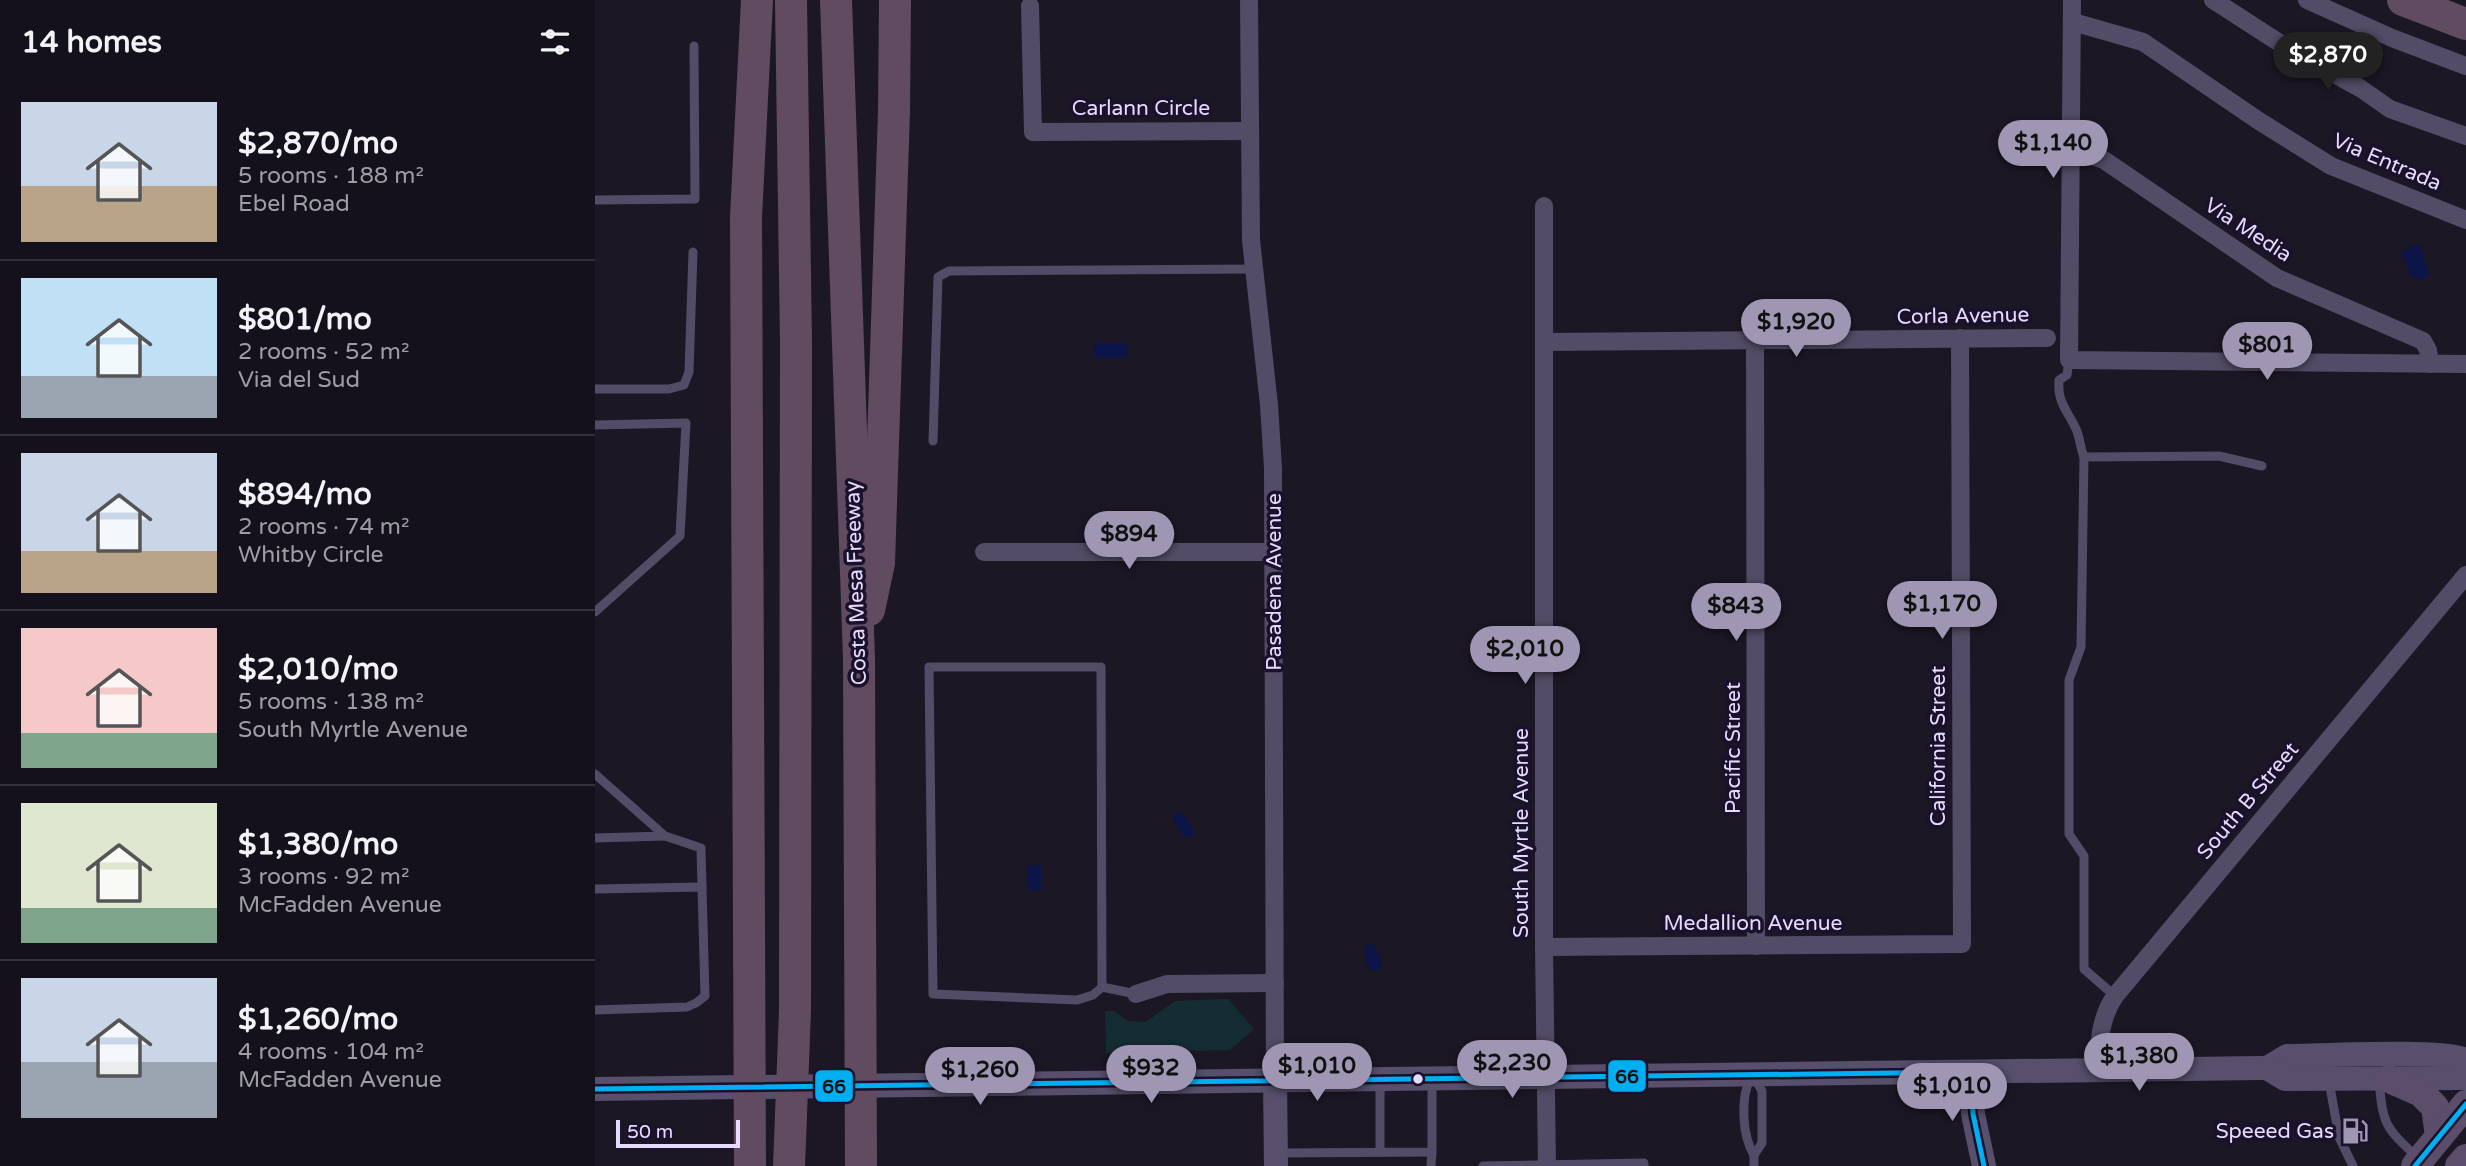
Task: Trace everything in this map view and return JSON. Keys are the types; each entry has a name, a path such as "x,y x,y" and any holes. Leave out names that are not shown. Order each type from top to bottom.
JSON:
{"highway":[{"path":"739,0 746,218 750,1166"},
{"path":"746,218 757,0"},
{"path":"791,0 803,1013 811,1166"},
{"path":"789,1166 803,1013 807,0"},
{"name":"Costa Mesa Freeway","path":"837,0 859,659 861,1166"},
{"path":"859,659 879,564 894,111 895,0"},
{"path":"2403,0 2466,24"}],"main road":[{"path":"595,1089 2267,1068 2287,1056 2435,1055 2461,1057 2466,1060"},
{"path":"2267,1068 2285,1079 2466,1078"},
{"path":"1971,1072 1973,1114 1984,1166"},
{"path":"2384,1079 2421,1093 2435,1107 2439,1136"},
{"name":"Pasadena Avenue","path":"1275,1081 1276,1159"},
{"path":"2417,1163 2466,1104"},
{"path":"2459,1166 2466,1158"}],"street":[{"name":"Pasadena Avenue","path":"1249,0 1249,131 1254,269 1272,436 1275,1081"},
{"path":"2072,0 2069,360 2466,364"},
{"path":"2213,0 2289,49 2360,88 2390,109 2466,136"},
{"path":"2307,0 2392,38 2466,66"},
{"name":"Carlann Circle","path":"1030,6 1033,132 1249,131"},
{"name":"Via Entrada","path":"2073,22 2143,43 2331,166 2466,220"},
{"name":"Via Media","path":"2072,154 2104,160 2277,278 2423,341 2428,350 2430,364"},
{"name":"South Myrtle Avenue","path":"1544,206 1544,947 1547,1166"},
{"name":"California Street","path":"1960,338 1962,944"},
{"name":"Corla Avenue","path":"1544,342 2047,338"},
{"name":"Pacific Street","path":"1755,340 1756,946"},
{"path":"984,552 1274,552"},
{"name":"South B Street","path":"2099,1071 2099,1034 2107,1009 2115,996 2466,575"},
{"name":"Medallion Avenue","path":"1544,947 1962,944"},
{"path":"1136,994 1167,984 1275,984"}],"lane":[{"path":"595,200 695,200 694,46"},
{"path":"595,389 669,389 684,385 689,372 693,252"},
{"path":"933,441 938,277 949,271 1254,269"},
{"path":"2069,360 2067,375 2059,380 2058,388 2063,410 2077,430 2084,457 2081,647 2069,680 2069,834 2084,856 2084,969 2115,996"},
{"path":"595,425 686,423 680,536 595,612"},
{"path":"2084,457 2219,456 2262,466"},
{"path":"929,667 1101,667 1102,987 1093,995 1077,1000 933,994 929,667"},
{"path":"595,774 665,836"},
{"path":"595,838 665,836 701,848 705,996 687,1007 595,1010"},
{"path":"595,889 702,887"},
{"path":"1102,987 1136,994"},
{"path":"1753,1075 1745,1089 1746,1143 1754,1155"},
{"path":"1753,1075 1762,1091 1762,1143 1754,1155 1753,1166"},
{"path":"1431,1166 1432,1079"},
{"path":"2329,1079 2339,1137 2353,1166"},
{"path":"2384,1079 2382,1114 2393,1135 2417,1163"},
{"path":"1380,1080 1380,1152"},
{"path":"1276,1159 1380,1152 1432,1152"},
{"path":"1483,1166 1644,1163 1644,1166"}],"green space":[{"path":"1228,999 1254,1029 1230,1050 1106,1053 1105,1011 1114,1011 1128,1021 1146,1022 1175,1001"}],"shaded area":[{"path":"2419,244 2430,275 2419,280 2411,277 2401,252"},
{"path":"1096,343 1128,343 1128,358 1096,358 1093,350"},
{"path":"1175,813 1183,814 1194,830 1192,837 1184,837 1173,820"},
{"path":"1027,865 1041,865 1041,890 1027,890"},
{"path":"1368,944 1373,945 1382,959 1381,968 1378,970 1371,970 1367,965 1364,949"}],"transit line":[{"name":"66","path":"1971,1072 1973,1114 1984,1166"},
{"name":"66","path":"595,1089 1971,1072"},
{"name":"66","path":"2415,1166 2466,1104"}],"place":[{"name":"Speeed Gas","path":"2355,1131"}]}
